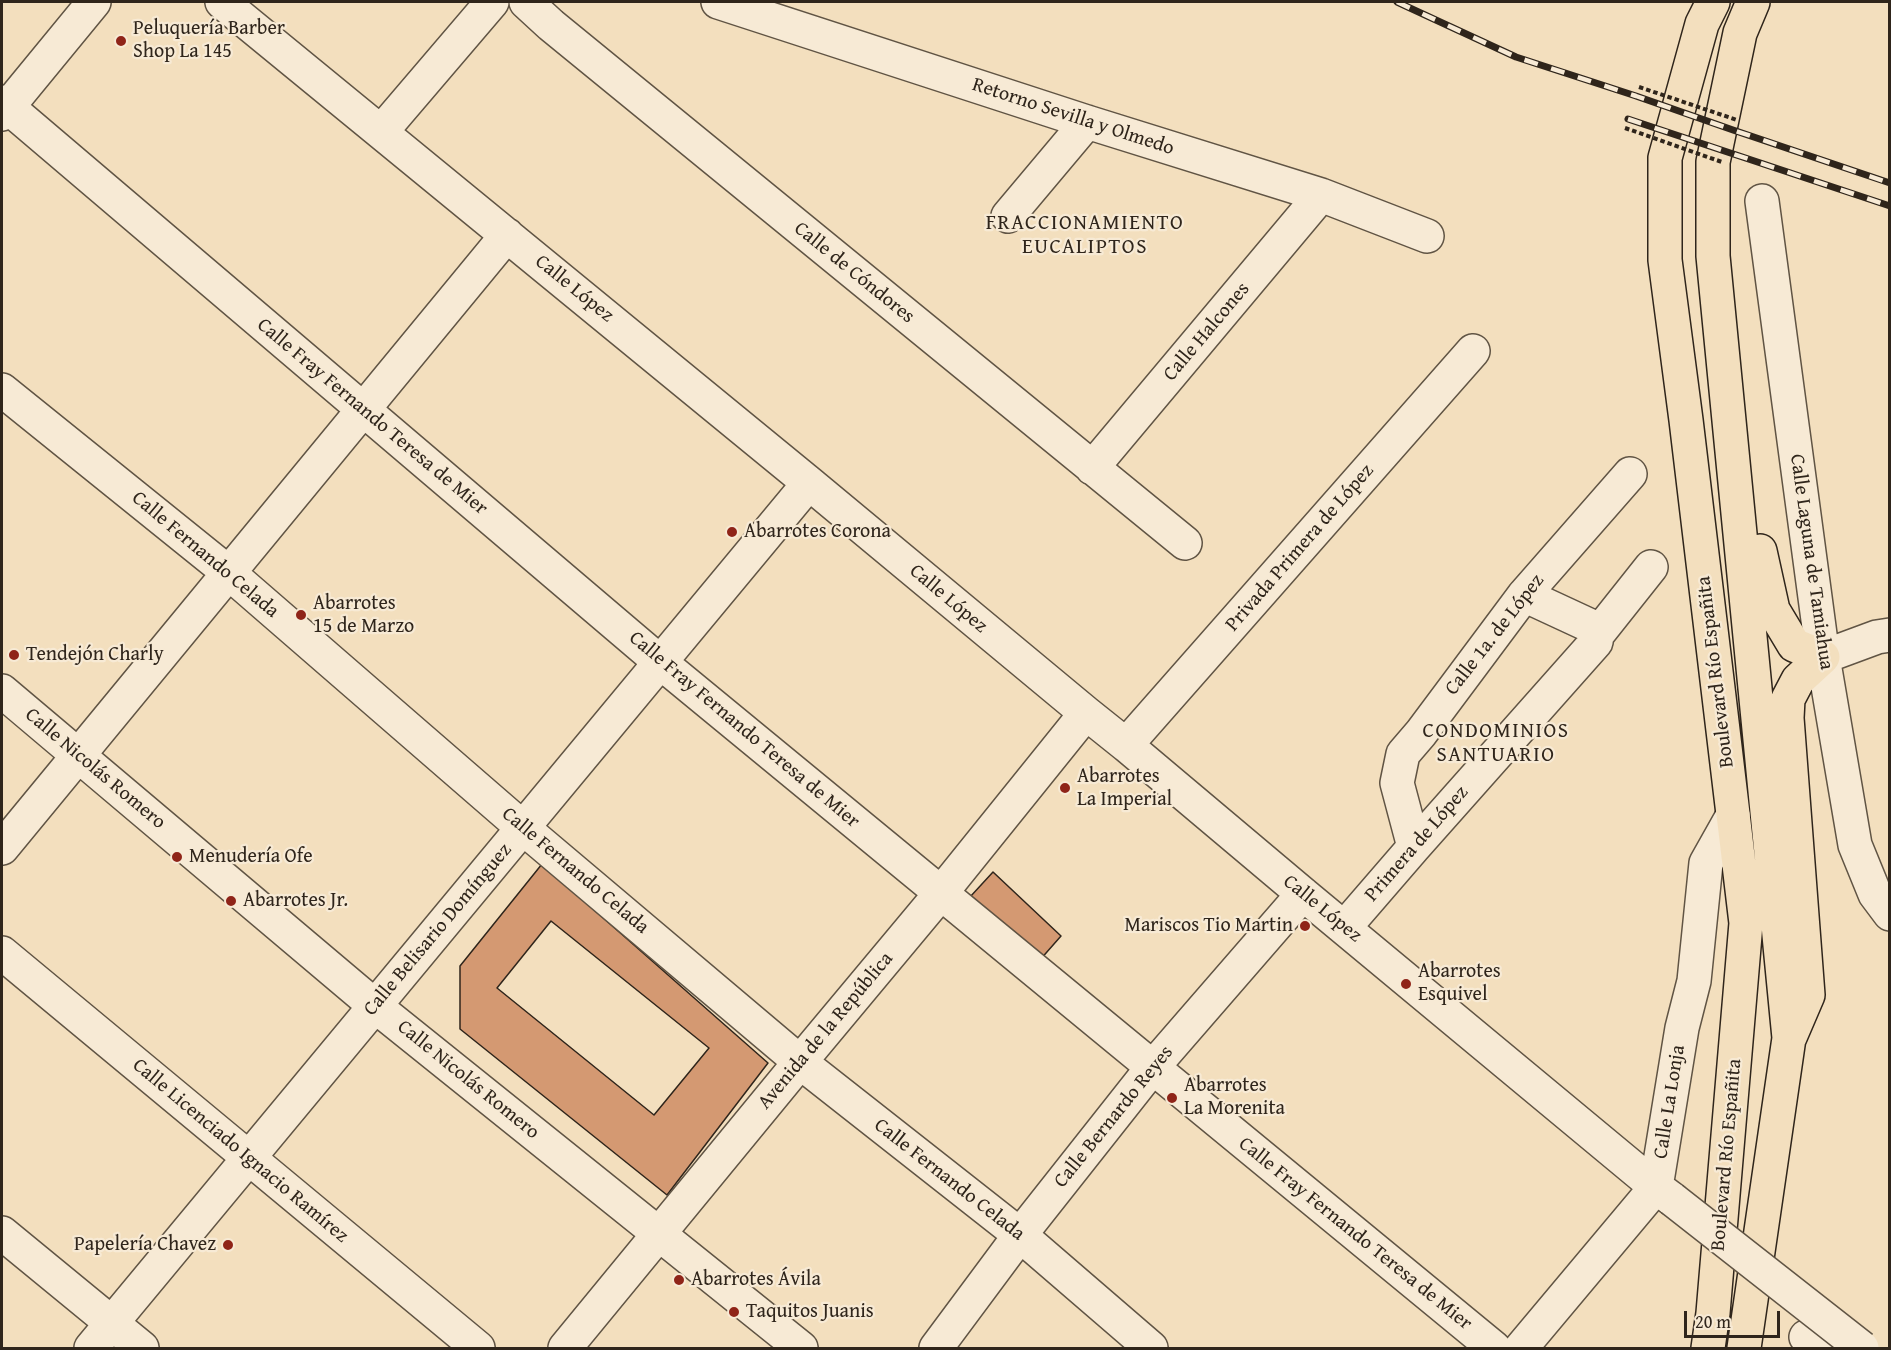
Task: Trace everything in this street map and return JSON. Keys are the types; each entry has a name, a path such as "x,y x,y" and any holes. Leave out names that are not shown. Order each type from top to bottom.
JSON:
{"main road":[{"name":"Boulevard Río Españita","path":"1708,1348 1713,1313 1746,924 1665,260 1665,158 1702,24 1713,2"},
{"name":"Boulevard Río Españita","path":"1744,1348 1789,1038 1713,256 1713,162 1740,33 1753,2"},
{"path":"1728,409 1773,610 1794,645 1823,657 1798,680 1788,699 1787,718 1808,995 1789,1038"}],"street":[{"path":"4,108 94,2"},
{"name":"Calle López","path":"222,2 809,483 1664,1193 1862,1348"},
{"path":"381,132 492,2"},
{"name":"Calle de Cóndores","path":"526,2 569,40 1185,543"},
{"name":"Retorno Sevilla y Olmedo","path":"718,2 1087,122 1321,195 1427,236"},
{"name":"Calle Fray Fernando Teresa de Mier","path":"4,108 364,409 660,662 1494,1348"},
{"path":"1008,216 1087,122"},
{"name":"Calle Halcones","path":"1092,468 1321,195"},
{"name":"Calle Laguna de Tamiahua","path":"1762,201 1823,657 1855,845 1875,894 1890,914"},
{"path":"2,848 507,235"},
{"name":"Privada Primera de López","path":"1126,745 1473,351"},
{"name":"Calle Fernando Celada","path":"2,390 229,573 523,828 800,1062 1020,1235 1151,1348"},
{"name":"Calle 1a. de López","path":"1413,847 1397,783 1403,754 1524,595 1630,474"},
{"name":"Calle Belisario Domínguez","path":"91,1348 809,483"},
{"path":"1524,595 1593,627 1597,635 1651,567"},
{"path":"1823,657 1885,633"},
{"name":"Primera de López","path":"1344,928 1596,642 1597,635"},
{"name":"Calle Nicolás Romero","path":"2,691 375,1006 801,1348"},
{"name":"Avenida de la República","path":"565,1348 941,893 1086,713"},
{"name":"Calle La Lonja","path":"1521,1348 1664,1193 1682,1028 1694,981 1706,863 1733,815"},
{"name":"Calle Bernardo Reyes","path":"936,1348 1020,1235 1152,1068 1303,894"},
{"name":"Calle Licenciado Ignacio Ramírez","path":"2,953 478,1348"},
{"path":"2,1233 142,1348"}],"path":[{"path":"1639,87 1737,120"},
{"path":"1625,128 1722,162"}],"building":[{"path":"542,864 768,1063 667,1195 460,1029 460,966","holes":["551,921 709,1048 654,1115 497,988"]},
{"path":"993,872 1061,936 1039,961 970,897"}],"railway":[{"path":"1397,2 1516,57 1890,183"},
{"path":"1628,119 1890,206"}],"place":[{"name":"Peluquería Barber Shop La 145","path":"121,41"},
{"name":"Abarrotes Corona","path":"732,532"},
{"name":"Abarrotes 15 de Marzo","path":"301,615"},
{"name":"Tendejón Charly","path":"14,655"},
{"name":"Abarrotes La Imperial","path":"1065,788"},
{"name":"Menudería Ofe","path":"177,857"},
{"name":"Abarrotes Jr.","path":"231,901"},
{"name":"Mariscos Tio Martin","path":"1305,926"},
{"name":"Abarrotes Esquivel","path":"1406,984"},
{"name":"Abarrotes La Morenita","path":"1172,1098"},
{"name":"Papelería Chavez","path":"228,1245"},
{"name":"Abarrotes Ávila","path":"679,1280"},
{"name":"Taquitos Juanis","path":"734,1312"}],"district":[{"name":"FRACCIONAMIENTO EUCALIPTOS","path":"1085,236"},
{"name":"CONDOMINIOS SANTUARIO","path":"1496,744"}]}
